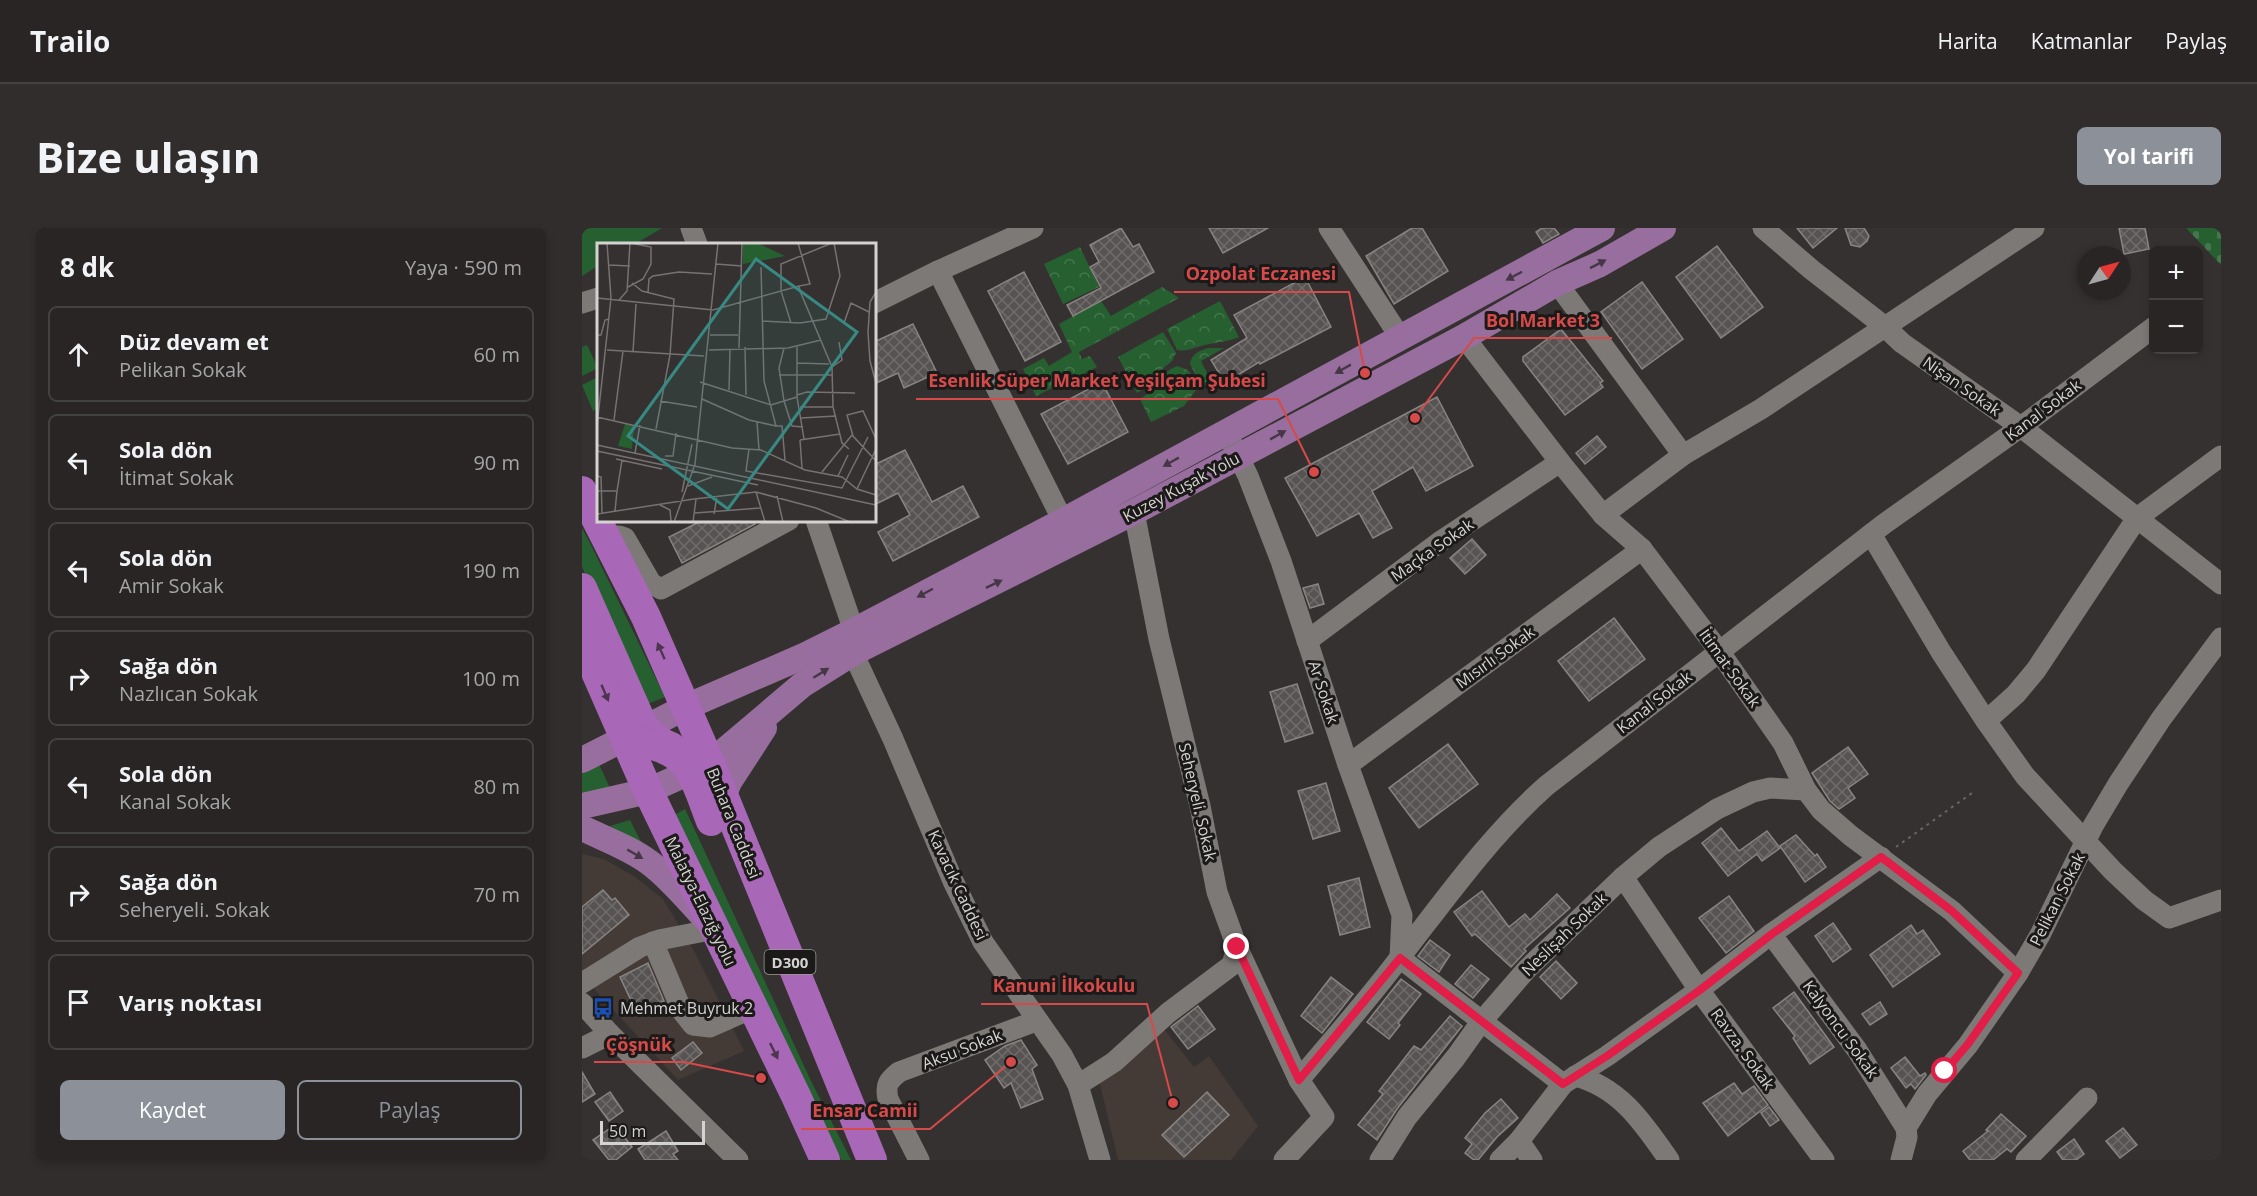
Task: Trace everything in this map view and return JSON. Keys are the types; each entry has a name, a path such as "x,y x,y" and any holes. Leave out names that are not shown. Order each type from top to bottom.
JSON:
{"highway":[{"name":"Buhara Caddesi","path":"582,492 597,521"},
{"name":"Buhara Caddesi","path":"598,522 646,617 683,700 705,780 868,1151"},
{"path":"582,588 636,727 662,743 705,780 652,799"},
{"name":"Malatya-Elazığ yolu","path":"582,640 636,727 652,799 825,1160"},
{"path":"636,727 683,700"}],"main road":[{"name":"Kuzey Kuşak Yolu","path":"705,780 782,702 853,642 1063,521 1602,228"},
{"name":"Kuzey Kuşak Yolu","path":"683,700 806,655 853,642 1134,512 1464,337 1557,283 1600,264 1663,228"},
{"path":"705,780 744,758 782,702"},
{"path":"582,760 636,727"},
{"path":"582,806 652,799"},
{"path":"582,828 650,863 715,929"}],"street":[{"path":"691,228 697,243"},
{"path":"876,302 1033,228"},
{"path":"1329,228 1400,337"},
{"name":"Nişan Sokak","path":"1763,228 1902,343 2021,427 2221,584"},
{"path":"1603,515 1683,455 1761,409 2034,228"},
{"path":"938,271 1063,521"},
{"path":"1557,283 1683,455"},
{"path":"582,303 597,298"},
{"name":"Kanal Sokak","path":"1299,1080 1400,958 1487,846 1520,810 1555,779 1871,534 2021,427 2149,331"},
{"name":"İtimat Sokak","path":"1464,337 1603,515 1642,549 1719,651 1783,743 1806,790 1821,810 1851,836 1952,911 2018,973"},
{"name":"Ar Sokak","path":"1227,431 1281,561 1348,765 1402,915 1400,958"},
{"path":"1986,721 2016,694 2036,670 2137,518 2221,456"},
{"name":"Maçka Sokak","path":"1307,641 1441,541 1560,462"},
{"name":"Seheryeli. Sokak","path":"1134,512 1159,639 1200,806 1217,892 1237,947 1299,1080"},
{"path":"605,536 625,538 651,583 661,589 785,522"},
{"name":"Kavacık Caddesi","path":"817,522 853,642 967,913 983,942 1036,1021 1062,1055 1078,1085 1100,1160"},
{"path":"1871,534 1941,652 2025,776 2113,871 2144,900 2169,918 2221,900"},
{"name":"Mısırlı Sokak","path":"1348,765 1642,549"},
{"name":"Pelikan Sokak","path":"1902,1159 1907,1137 1906,1128 1927,1094 1968,1044 2018,973 2040,935 2093,826 2136,754 2221,638"},
{"name":"Neslişah Sokak","path":"1380,1160 1407,1117 1481,1022 1526,970 1623,877 1659,847 1717,809 1753,792 1770,788 1806,790"},
{"path":"1500,1160 1519,1141 1569,1080 1700,990 1772,934 1881,857"},
{"name":"Ravza. Sokak","path":"1623,877 1700,990 1824,1160"},
{"path":"582,983 640,947 653,942 715,929"},
{"name":"Kalyoncu Sokak","path":"1772,934 1857,1050 1906,1128"},
{"path":"653,942 682,1011 693,1025 710,1027 753,1008"},
{"path":"1078,1085 1114,1062 1168,1013 1232,965 1237,947"},
{"path":"1400,958 1481,1022 1569,1080 1603,1086 1640,1118 1669,1160"},
{"path":"582,1003 609,1034 738,1160"},
{"name":"Aksu Sokak","path":"920,1160 888,1099 886,1088 889,1080 899,1072 1036,1021"},
{"path":"582,1048 609,1034"},
{"path":"1284,1160 1324,1117 1299,1080"},
{"path":"2026,1160 2087,1098"},
{"path":"1519,1141 1532,1160"}],"path":[{"path":"1881,857 1972,793"}],"shaded area":[{"path":"582,854 604,859 635,877 663,899 693,949 744,1051 678,1080 582,976"},
{"path":"1164,1029 1194,1067 1209,1056 1258,1126 1231,1160 1118,1160 1099,1080"}],"green space":[{"path":"582,228 662,228 637,243 597,243 597,267 582,276"},
{"path":"2186,228 2221,228 2221,265"},
{"path":"1080,247 1099,287 1063,304 1044,264"},
{"path":"1162,287 1179,298 1079,352 1082,359 1090,356 1097,367 1063,384 1058,374 1054,377 1058,385 1036,396 1023,369 1044,358 1049,366 1072,352 1059,324 1101,301 1111,316"},
{"path":"1220,301 1239,337 1188,350 1177,350 1167,329"},
{"path":"1163,332 1176,353 1172,361 1155,375 1149,386 1137,393 1118,357"},
{"path":"587,345 597,368 582,376 582,347"},
{"path":"1209,348 1224,348 1201,361 1213,385 1201,385 1190,364 1196,353"},
{"path":"1177,366 1188,370 1199,386 1184,406 1151,422 1140,399 1166,373"},
{"path":"597,378 597,409 593,411 582,385"},
{"path":"582,528 665,697 645,705 582,567"},
{"path":"598,762 610,788 582,794 582,771"},
{"path":"685,809 811,1081 851,1160 841,1160 806,1084 671,817"},
{"path":"630,820 644,848 610,826"}],"building":[{"path":"1121,228 1133,247 1139,244 1154,272 1073,316 1067,305 1101,288 1090,267 1099,262 1090,245"},
{"path":"1209,228 1268,228 1223,253"},
{"path":"1412,228 1422,228 1448,271 1394,304 1366,256"},
{"path":"1542,228 1554,228 1559,234 1543,243 1536,232"},
{"path":"1797,228 1837,228 1813,248"},
{"path":"1845,228 1864,228 1869,236 1867,241 1860,247 1851,245"},
{"path":"2119,228 2145,228 2149,249 2131,253 2131,246 2122,246"},
{"path":"1717,246 1763,307 1721,338 1676,277"},
{"path":"1024,272 1061,342 1025,361 988,291"},
{"path":"1305,277 1331,327 1260,364 1259,362 1225,383 1211,360 1247,338 1234,315"},
{"path":"1642,282 1683,339 1642,369 1601,312"},
{"path":"913,324 937,373 904,388 898,373 876,383 876,341"},
{"path":"1561,329 1603,381 1600,383 1603,387 1565,415 1523,361 1523,357"},
{"path":"1102,382 1128,432 1068,464 1041,414"},
{"path":"1437,397 1473,466 1426,491 1413,467 1372,491 1392,528 1373,538 1359,513 1317,536 1285,478"},
{"path":"1597,436 1606,447 1585,464 1576,453"},
{"path":"905,450 932,502 963,486 979,517 893,561 878,532 910,515 898,493 876,504 876,464"},
{"path":"699,522 754,522 755,524 682,563 669,537"},
{"path":"1472,539 1486,555 1465,574 1450,558"},
{"path":"1318,584 1324,604 1310,608 1303,588"},
{"path":"1614,618 1645,659 1589,701 1558,661"},
{"path":"1297,684 1313,733 1285,742 1270,692"},
{"path":"1448,744 1478,784 1419,828 1389,788"},
{"path":"1848,747 1868,774 1848,788 1855,798 1839,809 1830,801 1812,773"},
{"path":"1326,783 1340,831 1313,839 1298,791"},
{"path":"1721,828 1739,851 1767,831 1780,848 1762,861 1757,854 1728,876 1702,843"},
{"path":"1796,835 1815,856 1817,854 1826,867 1805,882 1780,846"},
{"path":"1359,878 1370,927 1340,935 1328,886"},
{"path":"603,890 612,900 615,898 629,915 582,954 582,907"},
{"path":"1482,891 1509,927 1525,914 1530,920 1557,894 1570,908 1524,949 1526,951 1511,967 1475,934 1472,936 1454,912"},
{"path":"1729,896 1754,931 1726,953 1699,918"},
{"path":"1833,923 1851,949 1833,962 1815,936"},
{"path":"1911,925 1917,934 1923,930 1940,954 1893,987 1870,955"},
{"path":"1430,940 1450,955 1439,972 1418,956"},
{"path":"1556,961 1577,983 1561,999 1540,977"},
{"path":"648,963 664,1001 637,1013 620,977"},
{"path":"1471,965 1489,979 1473,998 1455,984"},
{"path":"1331,977 1353,994 1322,1033 1301,1016"},
{"path":"1401,979 1421,994 1398,1023 1400,1025 1389,1039 1367,1022"},
{"path":"1794,992 1834,1047 1810,1064 1793,1038 1795,1036 1773,1008"},
{"path":"1880,1002 1887,1014 1870,1025 1862,1014"},
{"path":"1198,1006 1215,1029 1188,1049 1171,1027"},
{"path":"1450,1016 1462,1026 1397,1109 1377,1140 1358,1125 1383,1094 1379,1091 1414,1046 1421,1050"},
{"path":"1021,1040 1037,1065 1032,1069 1043,1099 1021,1108 1011,1083 1004,1088 985,1060 1005,1046"},
{"path":"693,1042 702,1053 681,1070 672,1058"},
{"path":"1905,1057 1920,1076 1925,1073 1926,1075 1915,1089 1911,1084 1906,1088 1891,1068"},
{"path":"582,1072 595,1094 582,1102"},
{"path":"1734,1083 1742,1094 1754,1086 1768,1105 1728,1136 1703,1103"},
{"path":"610,1092 623,1111 609,1121 595,1102"},
{"path":"1207,1092 1229,1115 1184,1157 1162,1135"},
{"path":"1501,1099 1518,1118 1497,1137 1478,1160 1474,1160 1465,1153 1472,1144 1465,1138 1485,1113"},
{"path":"1769,1107 1779,1120 1770,1126 1761,1113"},
{"path":"2001,1114 2026,1136 2011,1152 2007,1149 1993,1160 1970,1160 1963,1151 1988,1131 1986,1130"},
{"path":"615,1125 632,1147 616,1160 609,1160 593,1140"},
{"path":"2123,1128 2137,1145 2120,1158 2106,1141"},
{"path":"666,1131 678,1151 673,1154 678,1160 645,1160 638,1149"},
{"path":"2074,1139 2084,1154 2076,1160 2063,1160 2057,1152"}],"place":[{"name":"Ozpolat Eczanesi","path":"1365,373"},
{"name":"Bol Market 3","path":"1415,418"},
{"name":"Esenlik Süper Market Yeşilçam Şubesi","path":"1314,472"},
{"name":"Mehmet Buyruk 2","path":"603,1008"},
{"name":"Ensar Camii","path":"1011,1062"},
{"name":"Çöşnük","path":"761,1078"},
{"name":"Kanuni İlkokulu","path":"1173,1103"}],"route":[{"path":"1237,947 1299,1080 1400,958 1563,1084 1607,1056 1700,990 1772,934 1881,857 1952,911 2018,973 1968,1044 1945,1071"}]}
